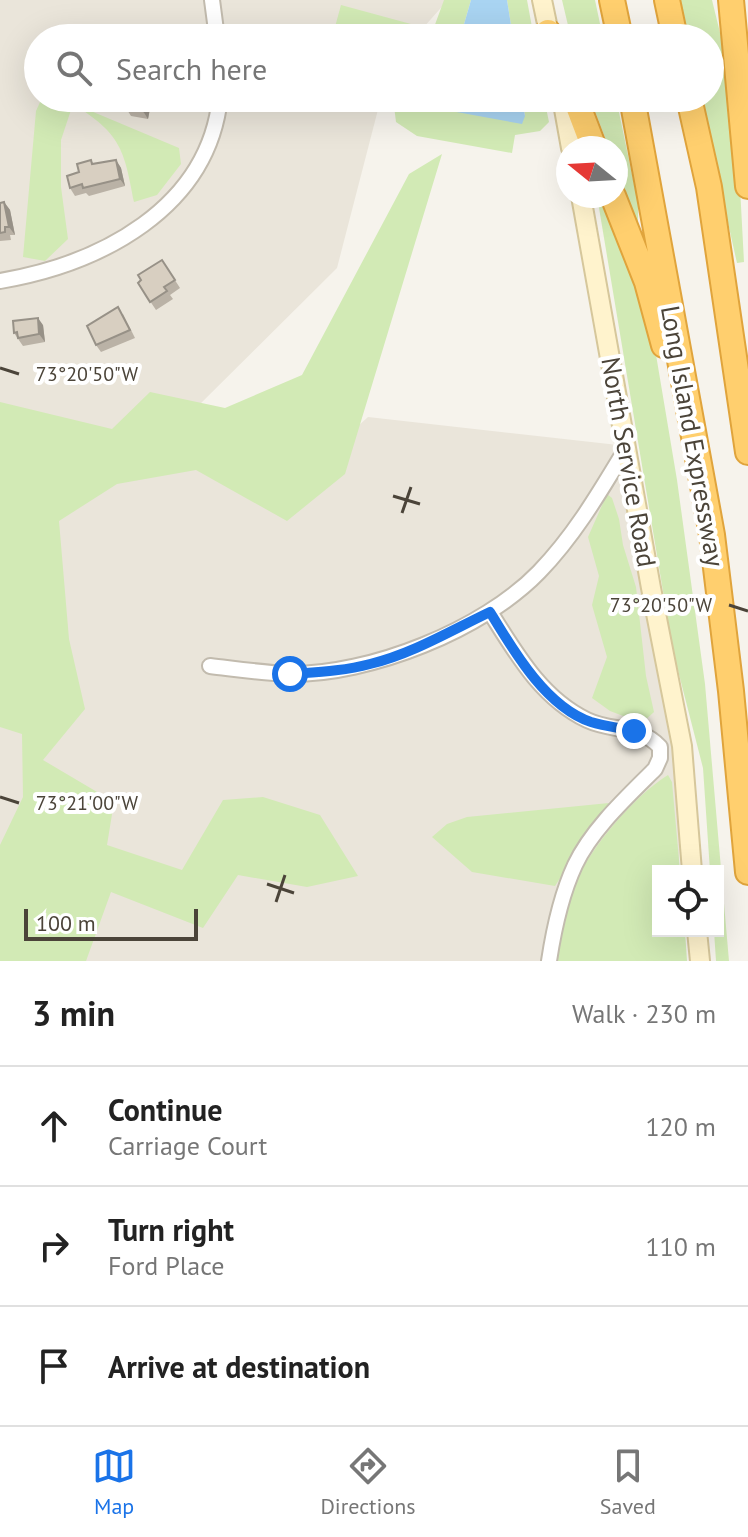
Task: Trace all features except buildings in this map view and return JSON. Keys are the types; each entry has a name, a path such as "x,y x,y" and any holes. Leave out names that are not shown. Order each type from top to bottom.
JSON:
{"highway":[{"path":"612,0 617,24"},
{"path":"667,0 672,24"},
{"path":"732,0 748,186"},
{"path":"580,112 589,136"},
{"name":"Long Island Expressway","path":"635,112 712,535 748,872"},
{"name":"Long Island Expressway","path":"692,112 709,187 748,452"},
{"path":"618,208 647,282 712,535"}],"main road":[{"path":"542,0 547,24"},
{"path":"732,0 748,73"},
{"path":"565,112 569,136"},
{"name":"North Service Road","path":"583,208 682,746 692,865"},
{"path":"698,937 700,961"}],"street":[{"path":"212,0 215,24"},
{"path":"0,281 33,275 89,255 137,230 168,204 192,177 208,150 218,112"},
{"path":"210,666 290,674 372,664 419,646 490,612 516,593 566,541 594,502 627,446"},
{"path":"490,612 531,676 558,701 588,721 651,737 660,747 660,758 655,769 592,838 576,862 554,932 549,961"}],"shaded area":[{"path":"0,0 448,0 427,24 24,24 24,112 377,112 337,268 191,413 282,495 368,417 627,446 682,746 679,865 652,865 652,937 662,937 677,961 0,961"}],"green space":[{"path":"444,0 471,0 464,24 435,24"},
{"path":"507,0 527,0 531,24 511,24"},
{"path":"562,0 595,0 600,24 568,24"},
{"path":"678,0 712,0 718,24 684,24"},
{"path":"341,5 411,24 336,24"},
{"path":"724,49 728,115 740,187 744,262 737,263 703,112 724,112"},
{"path":"36,112 70,112 61,140 61,187 68,239 45,261 23,257"},
{"path":"85,112 93,112 179,148 181,164 157,195 134,202 118,144"},
{"path":"395,112 499,112 525,116 524,112 547,112 549,122 540,131 515,135 512,153 417,136 396,122"},
{"path":"595,112 619,112 624,136 604,136"},
{"path":"442,154 345,474 287,521 196,470 117,484 59,521 69,639 85,709 43,760 114,802 107,845 182,870 223,800 263,797 320,815 358,876 307,887 238,875 203,928 111,892 86,961 0,961 0,845 23,797 22,734 0,727 0,402 112,429 150,392 225,408 302,375 409,174"},
{"path":"628,155 638,203 638,224 628,199"},
{"path":"599,208 612,208 649,313 677,480 705,684 721,865 710,865 703,768 673,651"},
{"path":"607,494 612,498 619,519 623,545 636,587 646,676 654,712 642,723 610,711 592,698 607,657 592,605 599,576 588,537"},
{"path":"668,775 672,782 679,865 652,865 652,937 685,937 687,961 554,961 568,901 582,869 603,838 655,784"},
{"path":"609,803 555,886 472,872 432,837 447,824 467,817"},
{"path":"724,903 729,961 716,961 714,937 724,937"}],"water":[{"path":"471,0 507,0 511,24 464,24"},
{"path":"456,112 524,112 522,124"}],"route":[{"path":"290,674 372,664 419,646 490,612 531,676 558,701 588,721 634,731"}]}
